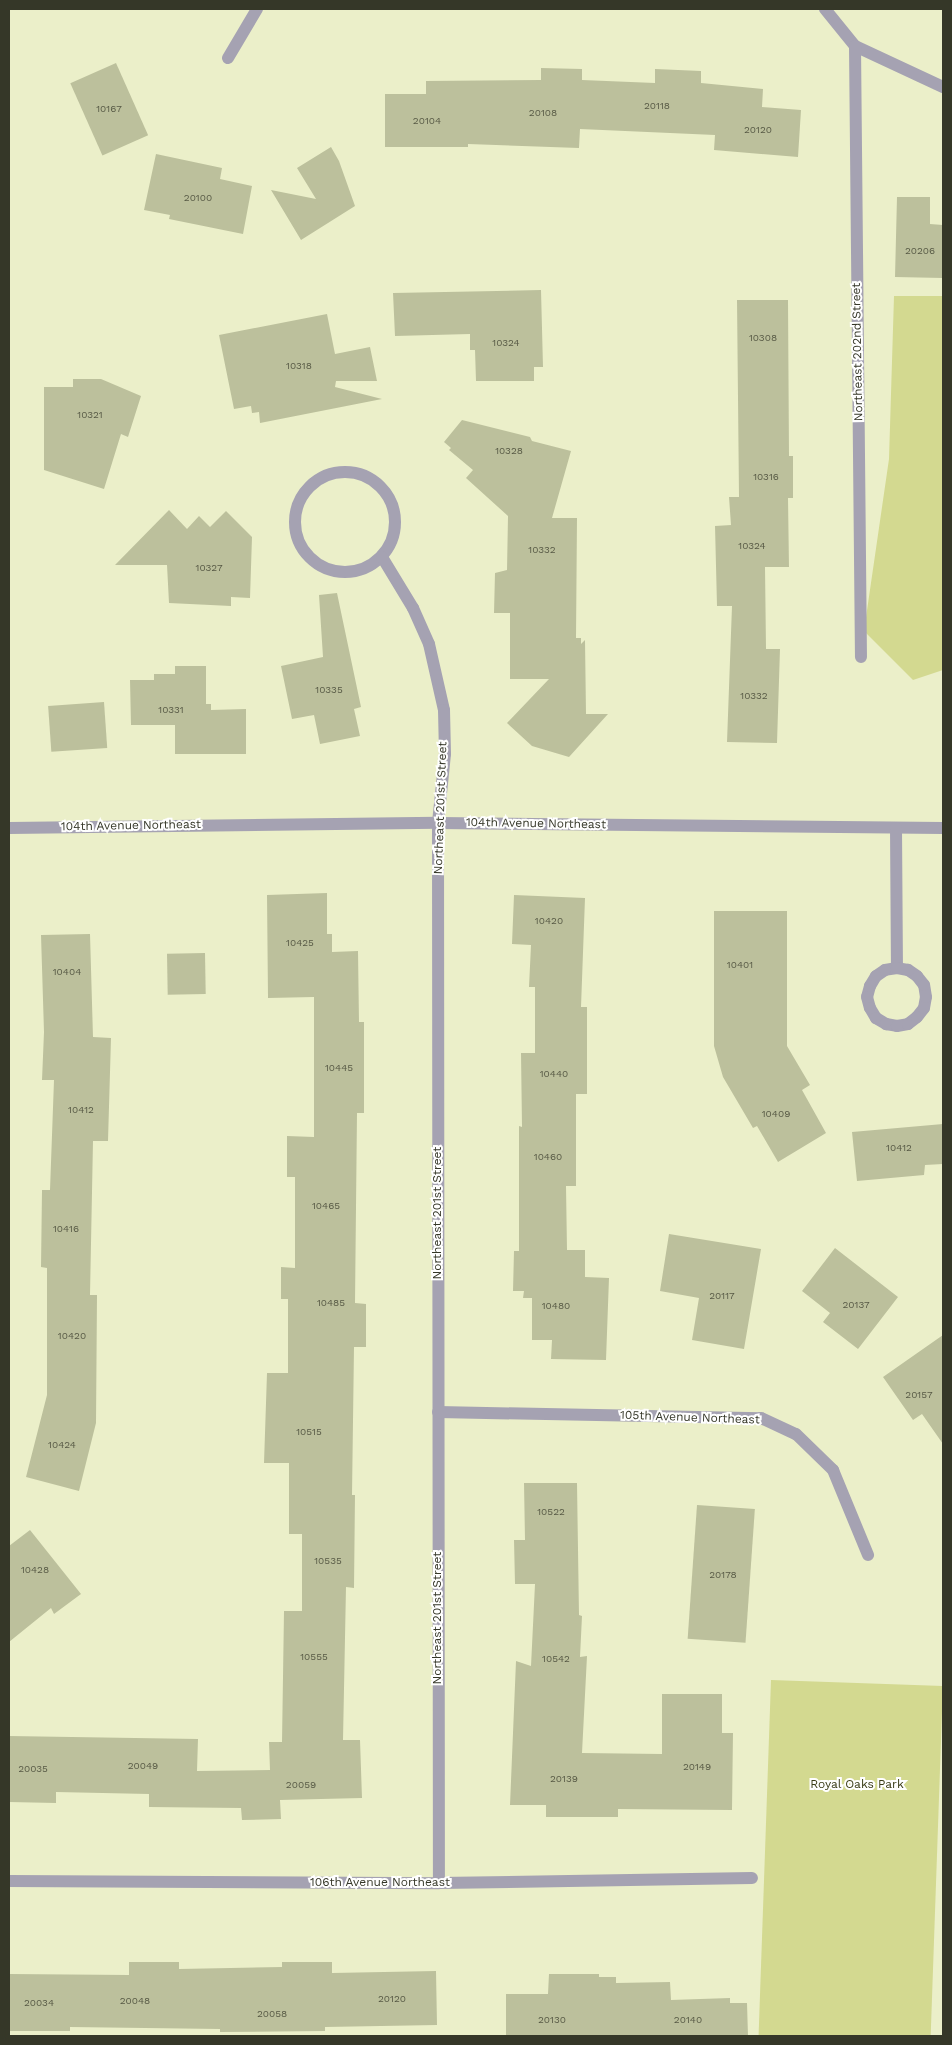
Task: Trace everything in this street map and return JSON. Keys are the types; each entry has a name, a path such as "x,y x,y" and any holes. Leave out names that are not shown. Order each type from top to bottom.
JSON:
{"street":[{"path":"228,58 257,9"},
{"path":"826,9 855,46 943,87"},
{"name":"Northeast 202nd Street","path":"855,46 861,658"},
{"path":"341,472 358,474 374,481 386,493 393,508 395,526 391,542 382,557 369,567 354,572 338,572 323,568 309,559 299,545 295,530 295,514 299,501 310,485 324,476 341,472"},
{"name":"Northeast 201st Street","path":"382,557 413,608 429,644 438,675 444,710 445,754 438,823 439,1883"},
{"name":"104th Avenue Northeast","path":"9,828 438,823 943,828"},
{"path":"896,828 896,968"},
{"path":"896,968 908,970 917,976 924,985 926,997 924,1008 917,1018 908,1024 896,1026 886,1024 876,1018 870,1008 867,997 870,986 876,976 885,970 896,968"},
{"name":"105th Avenue Northeast","path":"438,1412 761,1418 796,1434 833,1470 868,1555"},
{"name":"106th Avenue Northeast","path":"9,1881 439,1883 752,1878"}],"green space":[{"path":"894,296 943,296 943,670 913,680 864,631 889,459"},
{"name":"Royal Oaks Park","path":"771,1680 943,1686 931,2036 759,2036"}],"building":[{"path":"116,63 148,135 102,156 70,83"},
{"path":"541,68 582,69 582,80 655,83 655,69 701,71 701,83 763,89 762,107 801,110 798,157 714,150 715,135 580,129 579,148 468,144 468,147 385,147 385,94 426,94 426,81 541,80"},
{"path":"331,147 339,161 355,206 301,240 271,190 316,199 297,168"},
{"path":"156,154 222,168 220,179 252,186 243,234 169,219 170,215 144,210"},
{"path":"897,197 930,197 930,224 943,225 943,278 895,277"},
{"path":"541,290 543,367 534,367 534,381 476,381 475,350 470,350 470,334 395,336 393,293"},
{"path":"737,300 788,300 789,456 793,456 793,498 788,498 789,567 765,567 766,649 780,649 777,743 727,742 732,606 717,606 715,526 731,525 729,497 739,497"},
{"path":"327,314 335,354 370,347 377,381 336,381 335,387 382,399 260,423 259,412 252,413 251,406 234,409 219,335"},
{"path":"73,379 101,379 141,396 128,437 121,434 104,489 44,470 44,387 73,387"},
{"path":"462,420 530,437 532,441 571,451 552,518 577,518 576,638 581,638 581,644 585,640 586,714 608,714 569,757 532,746 507,723 549,679 510,679 510,613 494,613 495,573 507,570 508,516 466,478 473,470 449,450 451,448 444,442"},
{"path":"169,510 187,529 199,516 210,527 226,511 252,537 250,598 231,597 231,606 169,603 167,565 115,565"},
{"path":"337,593 361,707 354,709 360,736 320,744 314,715 292,719 281,666 323,657 319,595"},
{"path":"175,666 206,666 206,704 211,704 211,710 246,709 246,754 175,754 175,725 131,725 130,680 154,680 154,674 175,674"},
{"path":"104,702 107,748 51,752 48,706"},
{"path":"327,893 327,934 332,934 332,952 358,951 359,1022 364,1022 364,1113 357,1113 355,1303 366,1304 366,1347 354,1347 352,1495 355,1495 354,1588 346,1587 343,1740 360,1740 362,1798 280,1800 281,1819 242,1820 241,1808 149,1807 149,1794 56,1792 56,1803 9,1802 9,1736 198,1739 197,1771 270,1770 269,1742 282,1742 284,1611 302,1611 302,1534 289,1534 289,1463 264,1463 267,1373 288,1373 288,1299 281,1299 281,1267 295,1268 295,1177 287,1177 287,1136 314,1137 314,997 268,998 267,895"},
{"path":"514,895 585,898 581,1007 587,1007 587,1094 576,1094 576,1186 566,1186 567,1250 585,1250 585,1277 609,1278 606,1360 551,1359 552,1340 532,1340 532,1298 523,1298 524,1291 513,1291 514,1251 519,1251 519,1126 522,1127 521,1053 535,1053 535,987 529,987 531,945 512,944"},
{"path":"714,911 787,911 787,1046 810,1085 802,1090 826,1133 778,1162 757,1126 753,1128 723,1077 714,1046"},
{"path":"90,934 93,1037 111,1038 108,1141 93,1141 90,1295 97,1295 96,1423 79,1491 26,1477 47,1395 47,1268 41,1267 42,1190 50,1190 54,1080 42,1080 44,1032 41,935"},
{"path":"205,953 206,994 168,995 167,954"},
{"path":"943,1124 943,1164 925,1165 924,1175 857,1181 852,1132"},
{"path":"669,1234 761,1249 744,1349 692,1340 699,1298 660,1291"},
{"path":"835,1248 898,1297 858,1349 823,1322 830,1313 802,1291"},
{"path":"943,1335 943,1444 922,1414 913,1420 883,1377"},
{"path":"524,1483 577,1483 579,1615 582,1616 580,1657 587,1656 582,1753 662,1754 662,1694 722,1694 722,1733 733,1733 732,1810 618,1809 618,1817 546,1817 546,1805 510,1805 516,1661 531,1666 535,1584 515,1584 514,1540 525,1540"},
{"path":"697,1505 755,1509 746,1643 688,1639"},
{"path":"30,1530 81,1594 54,1614 51,1608 9,1642 9,1546"},
{"path":"129,1962 179,1962 179,1969 282,1967 282,1962 332,1962 332,1973 436,1971 437,2025 325,2027 325,2031 220,2032 220,2029 70,2027 70,2031 9,2031 9,1974 129,1975"},
{"path":"549,1974 599,1974 599,1977 616,1977 616,1983 670,1982 671,2000 730,1998 730,2003 747,2003 748,2036 506,2036 506,1994 548,1994"}]}
